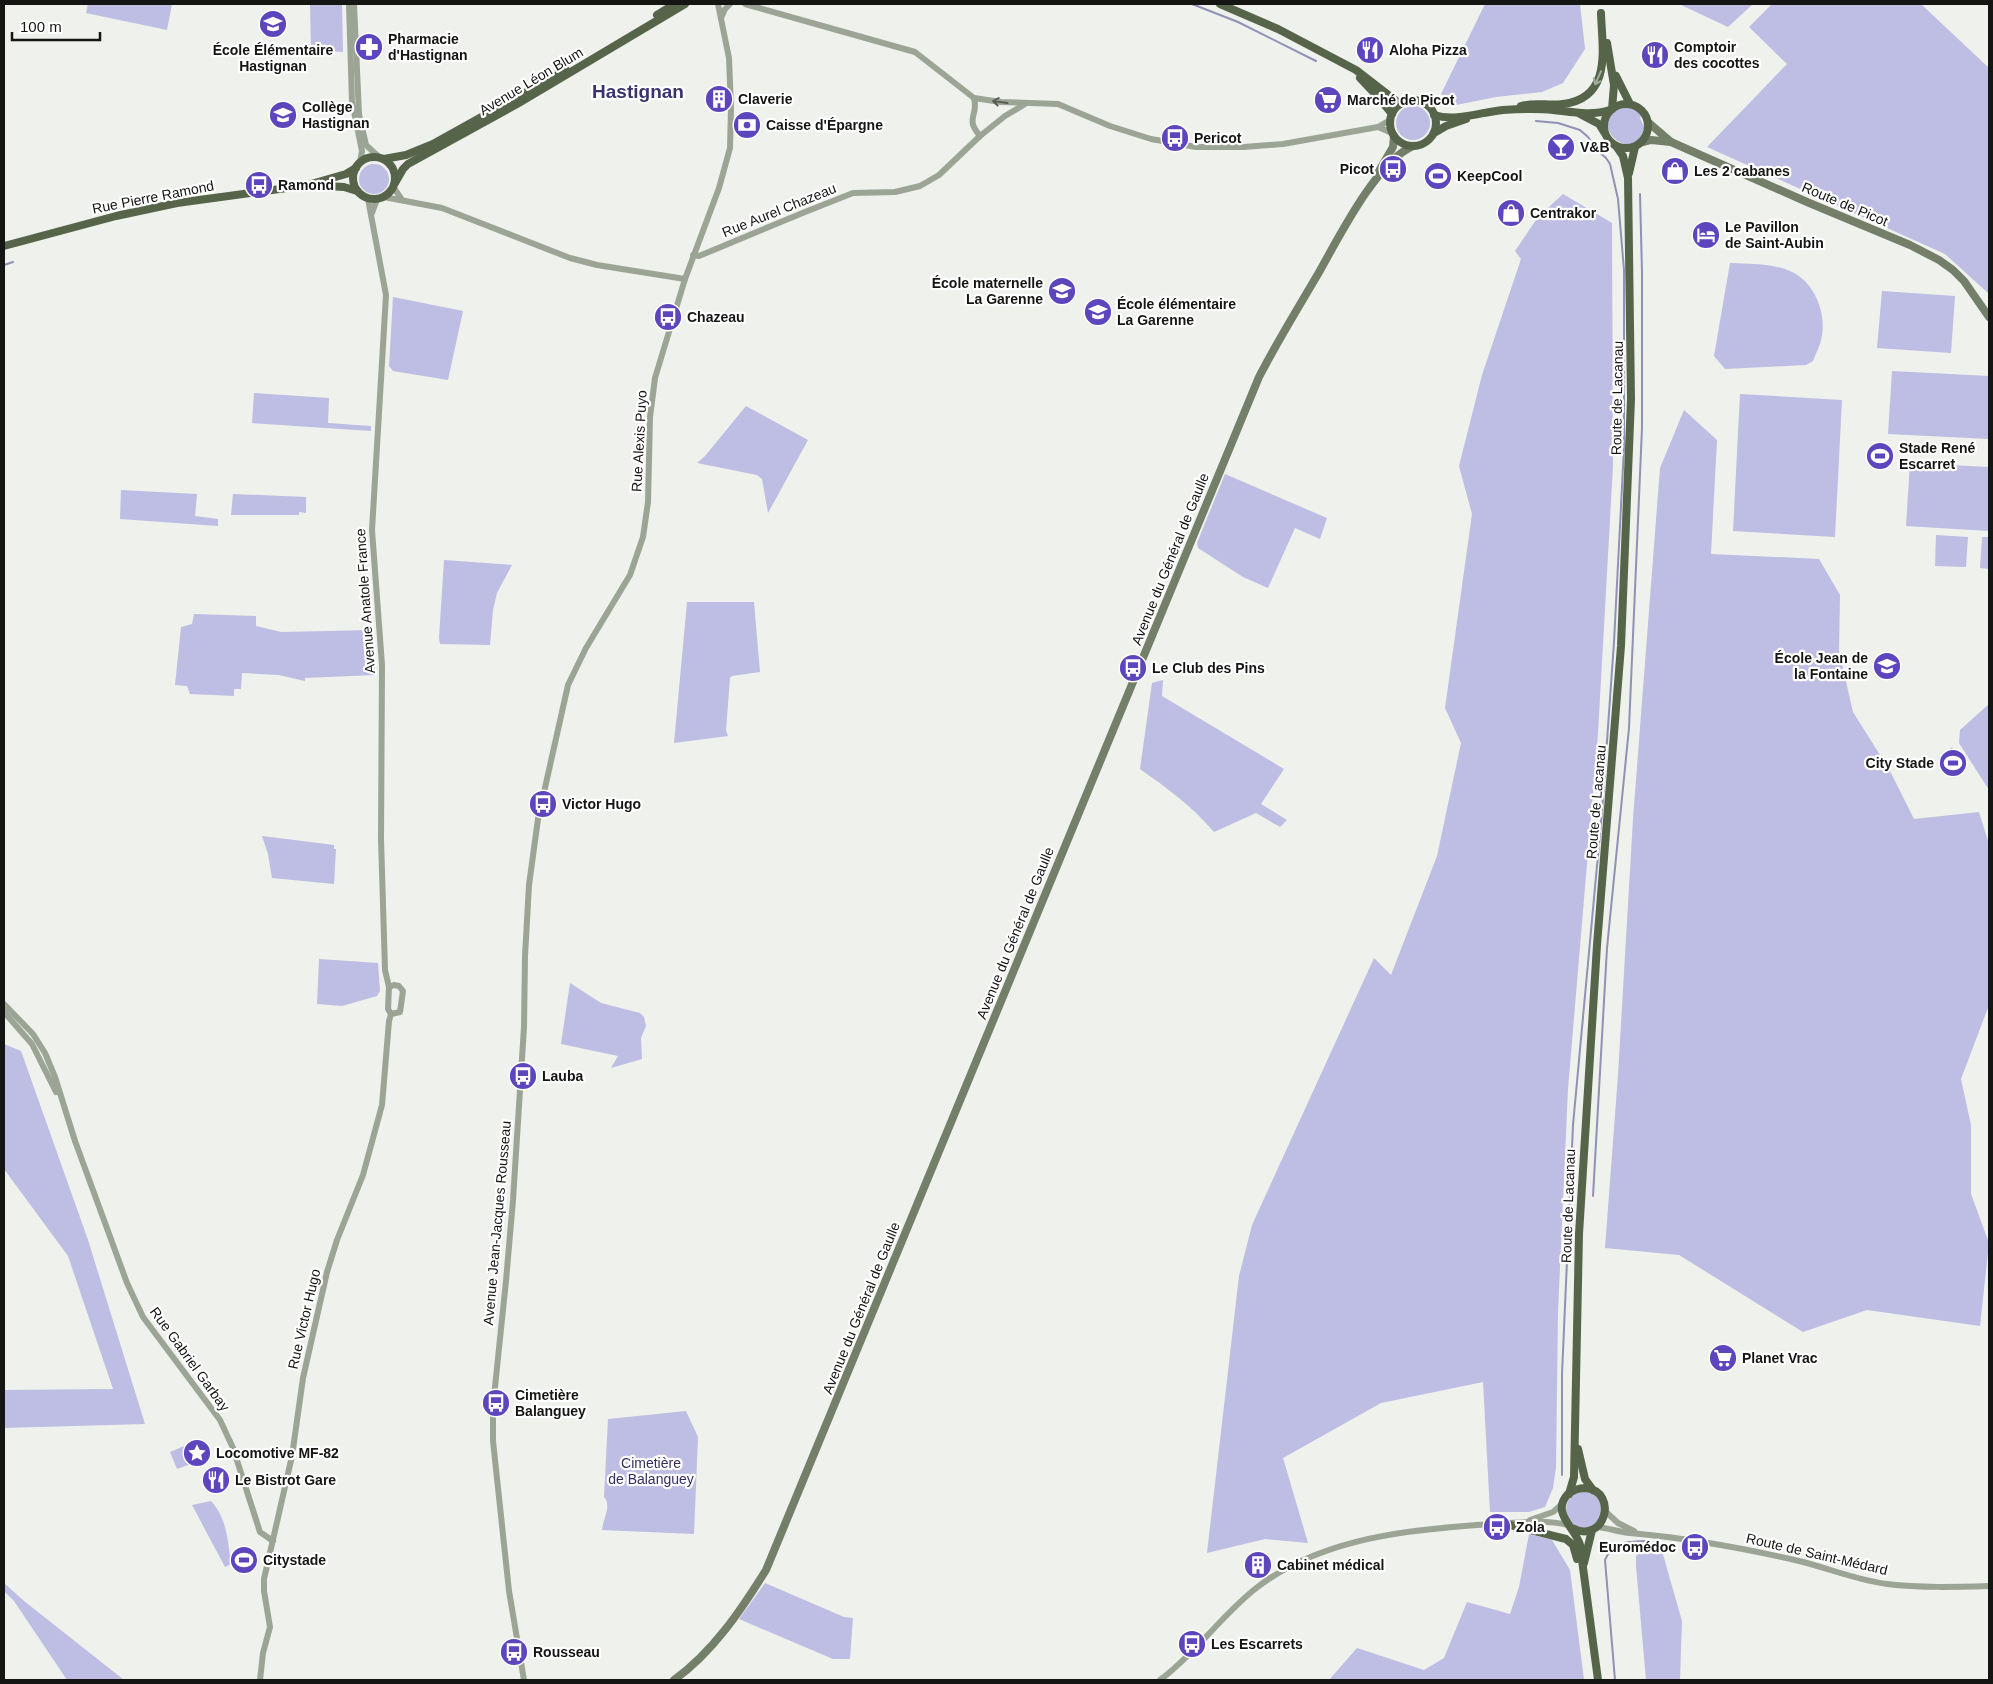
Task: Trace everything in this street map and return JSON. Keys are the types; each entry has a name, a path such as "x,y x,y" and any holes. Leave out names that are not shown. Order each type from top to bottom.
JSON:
{"main road":[{"name":"Avenue Léon Blum","path":"382,158 417,151 458,131 592,55 674,4"},
{"name":"Avenue Léon Blum","path":"394,186 403,169 408,164 502,113 685,4"},
{"path":"1220,4 1260,20 1326,53 1365,76 1400,104"},
{"path":"1434,114 1446,118 1480,114 1531,103 1565,104 1575,101 1590,91 1600,78 1603,64 1600,4"},
{"path":"1601,13 1613,70 1614,85 1611,109 1605,120 1605,132 1607,138 1623,156 1628,178"},
{"path":"1326,53 1362,79 1391,117 1393,134 1403,144 1413,146 1423,144 1446,126 1480,114"},
{"path":"1613,70 1630,104"},
{"path":"1391,117 1400,104 1410,100 1420,101 1431,109 1434,114 1436,122 1434,134"},
{"path":"1501,110 1531,109 1578,113 1603,112 1618,105 1630,104 1642,110 1648,123 1647,134 1638,145 1628,178"},
{"path":"1578,113 1599,124 1605,132"},
{"name":"Route de Picot","path":"1648,123 1671,142 1928,254 1958,275 1989,317"},
{"name":"Avenue du Général de Gaulle","path":"674,1680 699,1659 739,1614 766,1570 1244,412 1279,341 1389,156 1394,142 1393,134"},
{"name":"Route de Picot","path":"1638,145 1652,140 1671,142"},
{"path":"1616,146 1622,148 1638,145"},
{"name":"Avenue du Général de Gaulle","path":"1371,186 1401,152 1413,146"},
{"path":"372,157 382,158 394,169 394,186 390,193 381,198 368,199 357,191 353,179 358,165 372,157"},
{"name":"Rue Pierre Ramond","path":"4,246 116,216 177,203 309,185 346,174 358,165"},
{"name":"Route de Lacanau","path":"1562,1504 1569,1494 1574,1477 1579,1234 1586,1096 1621,646 1626,546 1631,399 1628,178"},
{"name":"Rue Pierre Ramond","path":"309,185 323,187 344,186 357,191"},
{"name":"Route de Lacanau","path":"1576,1428 1585,1479 1600,1496 1605,1511"},
{"path":"1569,1494 1579,1488 1593,1490"},
{"path":"1562,1504 1563,1516 1579,1540 1584,1565 1598,1680"},
{"path":"1570,1527 1582,1532 1595,1528 1603,1520 1605,1511"},
{"path":"1506,1524 1562,1537 1571,1542 1575,1550 1590,1620"},
{"path":"1584,1565 1595,1528"}],"street":[{"path":"349,4 352,102 362,151 358,165"},
{"path":"354,4 357,102 361,127 366,145 382,158"},
{"name":"Rue Alexis Puyo","path":"550,766 568,686 586,648 636,562 643,537 648,502 650,417 655,378 685,279 719,188 730,148 729,58 718,4"},
{"path":"721,18 725,9 730,4"},
{"path":"745,4 758,5 773,13 915,52 974,98 1026,103 1050,103 1066,106 1110,126 1196,147 1244,147 1283,144 1378,128 1391,117"},
{"path":"974,98 975,110 972,125 980,136"},
{"name":"Rue Aurel Chazeau","path":"693,255 699,256 853,193 895,192 920,186 939,175 980,136 1005,116 1026,103"},
{"path":"1378,128 1393,134"},
{"path":"394,186 402,200"},
{"path":"381,198 442,208 570,258 607,267 685,279"},
{"name":"Avenue Anatole France","path":"372,214 381,198"},
{"name":"Avenue Anatole France","path":"368,199 386,295 372,530 382,665 381,839 385,970 389,987 388,1009 392,1014"},
{"name":"Avenue Jean-Jacques Rousseau","path":"524,1680 509,1591 494,1465 493,1406 513,1200 524,1027 525,956 530,885 538,818 550,766"},
{"path":"389,987 399,986 403,991 400,1012 392,1014"},
{"name":"Rue Gabriel Garbay","path":"4,1004 40,1043 55,1077 75,1141 135,1301 143,1317 220,1420 233,1448 260,1532 272,1541"},
{"name":"Rue Gabriel Garbay","path":"4,1012 32,1044 62,1101"},
{"name":"Rue Victor Hugo","path":"260,1680 263,1653 270,1621 264,1591 264,1579 292,1456 303,1378 327,1272 337,1240 363,1175 382,1105 389,1021 392,1014"},
{"path":"1521,1523 1554,1512 1562,1504"},
{"name":"Route de Saint-Médard","path":"1605,1511 1618,1523 1640,1533"},
{"path":"1160,1680 1255,1589 1291,1565 1310,1556 1337,1547 1406,1532 1435,1528 1521,1523 1556,1523 1570,1527"},
{"name":"Route de Saint-Médard","path":"1595,1528 1659,1535 1762,1553 1882,1583 1929,1587 1989,1586"}],"green space":[{"path":"88,4 172,4 167,30 86,13"},
{"path":"310,4 342,4 343,52 311,50"},
{"path":"1485,4 1580,4 1585,49 1563,83 1542,92 1496,97 1456,105 1441,94"},
{"path":"1679,4 1753,4 1728,27"},
{"path":"1772,4 1921,4 1989,68 1988,293 1945,254 1707,147 1787,64 1749,27"},
{"path":"1413,106 1420,107 1425,111 1429,116 1429,130 1425,135 1420,139 1413,140 1406,139 1401,135 1397,130 1396,123 1397,116 1401,111 1406,107"},
{"path":"1622,107 1634,108 1642,114 1640,118 1645,129 1639,140 1631,144 1622,143 1615,139 1608,123 1612,114"},
{"path":"374,164 385,168 389,179 385,190 374,194 363,190 359,179 363,168"},
{"path":"1563,194 1612,223 1613,466 1598,733 1568,1089 1558,1312 1556,1468 1553,1488 1545,1507 1529,1512 1490,1512 1483,1382 1381,1403 1283,1458 1308,1543 1265,1539 1207,1553 1239,1276 1252,1225 1374,958 1391,975 1437,856 1461,743 1445,708 1472,514 1459,466 1482,375 1521,259 1515,251 1538,217"},
{"path":"1730,263 1762,264 1785,269 1807,283 1817,299 1823,326 1820,345 1813,361 1806,365 1725,369 1714,356"},
{"path":"1882,291 1955,296 1951,353 1877,348"},
{"path":"393,297 463,311 448,380 393,371 389,366"},
{"path":"1892,371 1989,376 1989,439 1888,434"},
{"path":"254,393 329,398 328,423 371,426 371,431 252,423"},
{"path":"1740,394 1842,400 1835,537 1733,531"},
{"path":"746,406 808,440 768,513 762,479 757,475 697,463 705,456"},
{"path":"1684,410 1717,440 1711,554 1819,559 1840,595 1839,651 1853,712 1890,771 1914,819 1979,812 1989,844 1989,1005 1961,1079 1971,1125 1971,1194 1989,1243 1980,1326 1867,1310 1803,1332 1679,1255 1605,1248 1618,1075 1633,819 1660,468"},
{"path":"1910,463 1989,467 1989,531 1906,526"},
{"path":"1225,474 1327,518 1320,539 1295,528 1268,588 1243,577 1198,548 1197,543"},
{"path":"121,490 197,494 195,516 218,519 218,526 120,519"},
{"path":"233,494 306,497 306,513 299,512 299,515 231,515"},
{"path":"1936,535 1968,537 1966,567 1935,566"},
{"path":"1982,537 1989,537 1989,569 1980,568"},
{"path":"444,560 512,565 497,593 493,610 490,645 440,644"},
{"path":"687,602 754,602 760,672 732,676 730,678 726,730 728,736 674,743"},
{"path":"194,614 256,616 256,626 281,632 372,630 375,675 305,678 305,681 279,675 242,673 241,689 234,689 234,696 190,694 187,686 175,685 181,627 192,624"},
{"path":"1163,680 1162,696 1284,769 1261,804 1287,820 1280,827 1256,813 1214,832 1188,806 1140,769 1152,683"},
{"path":"1989,704 1989,790 1959,743 1960,730"},
{"name":"City Stade","path":"1952,747 1967,768 1954,778 1939,757"},
{"path":"262,836 334,845 334,849 336,849 334,884 272,878 268,854"},
{"path":"319,959 378,963 380,991 377,996 342,1006 317,1004"},
{"path":"570,983 601,1003 640,1013 644,1017 646,1026 641,1038 642,1059 611,1068 618,1056 561,1044"},
{"path":"4,1044 21,1051 88,1240 145,1424 4,1428 4,1390 113,1389 68,1256 4,1169"},
{"name":"Cimetière de Balanguey","path":"686,1411 698,1437 694,1534 602,1530 607,1508 604,1497 608,1419"},
{"path":"189,1444 197,1462 177,1469 170,1452"},
{"path":"1584,1492 1591,1493 1597,1497 1601,1503 1601,1517 1597,1523 1591,1527 1584,1528 1577,1527 1571,1523 1567,1517 1566,1510 1567,1503 1571,1497 1577,1493"},
{"path":"211,1501 224,1523 228,1539 231,1564 225,1567 192,1505"},
{"path":"1529,1534 1552,1540 1570,1570 1584,1680 1329,1680 1357,1648 1424,1670 1444,1658 1467,1602 1510,1614 1519,1587"},
{"path":"1648,1548 1662,1551 1682,1621 1680,1680 1646,1680 1636,1556"},
{"path":"4,1583 124,1680 67,1680 14,1601 4,1591"},
{"path":"765,1583 844,1617 853,1618 850,1659 833,1659 739,1619"}],"waterway":[{"path":"1192,4 1238,22 1316,61"},
{"path":"1536,121 1558,123 1580,130 1610,164 1618,199 1624,270 1624,448 1614,642 1602,812 1573,1125 1562,1374 1562,1475"},
{"path":"1593,1196 1607,948 1629,728 1642,428 1640,194"},
{"path":"4,265 13,262"},
{"path":"1615,1680 1605,1560 1608,1553 1617,1545 1627,1542 1646,1541"}],"place":[{"name":"École Élémentaire Hastignan","path":"273,24"},
{"name":"Pharmacie d'Hastignan","path":"369,47"},
{"name":"Aloha Pizza","path":"1370,50"},
{"name":"Comptoir des cocottes","path":"1655,55"},
{"name":"Claverie","path":"719,99"},
{"name":"Marché de Picot","path":"1328,100"},
{"name":"Collège Hastignan","path":"283,115"},
{"name":"Caisse d'Épargne","path":"747,125"},
{"name":"Pericot","path":"1175,138"},
{"name":"V&B","path":"1561,147"},
{"name":"Picot","path":"1393,169"},
{"name":"Les 2 cabanes","path":"1675,171"},
{"name":"KeepCool","path":"1438,176"},
{"name":"Ramond","path":"259,185"},
{"name":"Centrakor","path":"1511,213"},
{"name":"Le Pavillon de Saint-Aubin","path":"1706,235"},
{"name":"École maternelle La Garenne","path":"1062,291"},
{"name":"École élémentaire La Garenne","path":"1098,312"},
{"name":"Chazeau","path":"668,317"},
{"name":"Stade René Escarret","path":"1880,456"},
{"name":"École Jean de la Fontaine","path":"1887,666"},
{"name":"Le Club des Pins","path":"1133,668"},
{"name":"City Stade","path":"1953,763"},
{"name":"Victor Hugo","path":"543,804"},
{"name":"Lauba","path":"523,1076"},
{"name":"Planet Vrac","path":"1723,1358"},
{"name":"Cimetière Balanguey","path":"496,1403"},
{"name":"Locomotive MF-82","path":"197,1453"},
{"name":"Le Bistrot Gare","path":"216,1480"},
{"name":"Zola","path":"1497,1527"},
{"name":"Euromédoc","path":"1695,1547"},
{"name":"Citystade","path":"244,1560"},
{"name":"Cabinet médical","path":"1258,1565"},
{"name":"Les Escarrets","path":"1192,1644"},
{"name":"Rousseau","path":"514,1652"}],"district":[{"name":"Hastignan","path":"638,91"}]}
